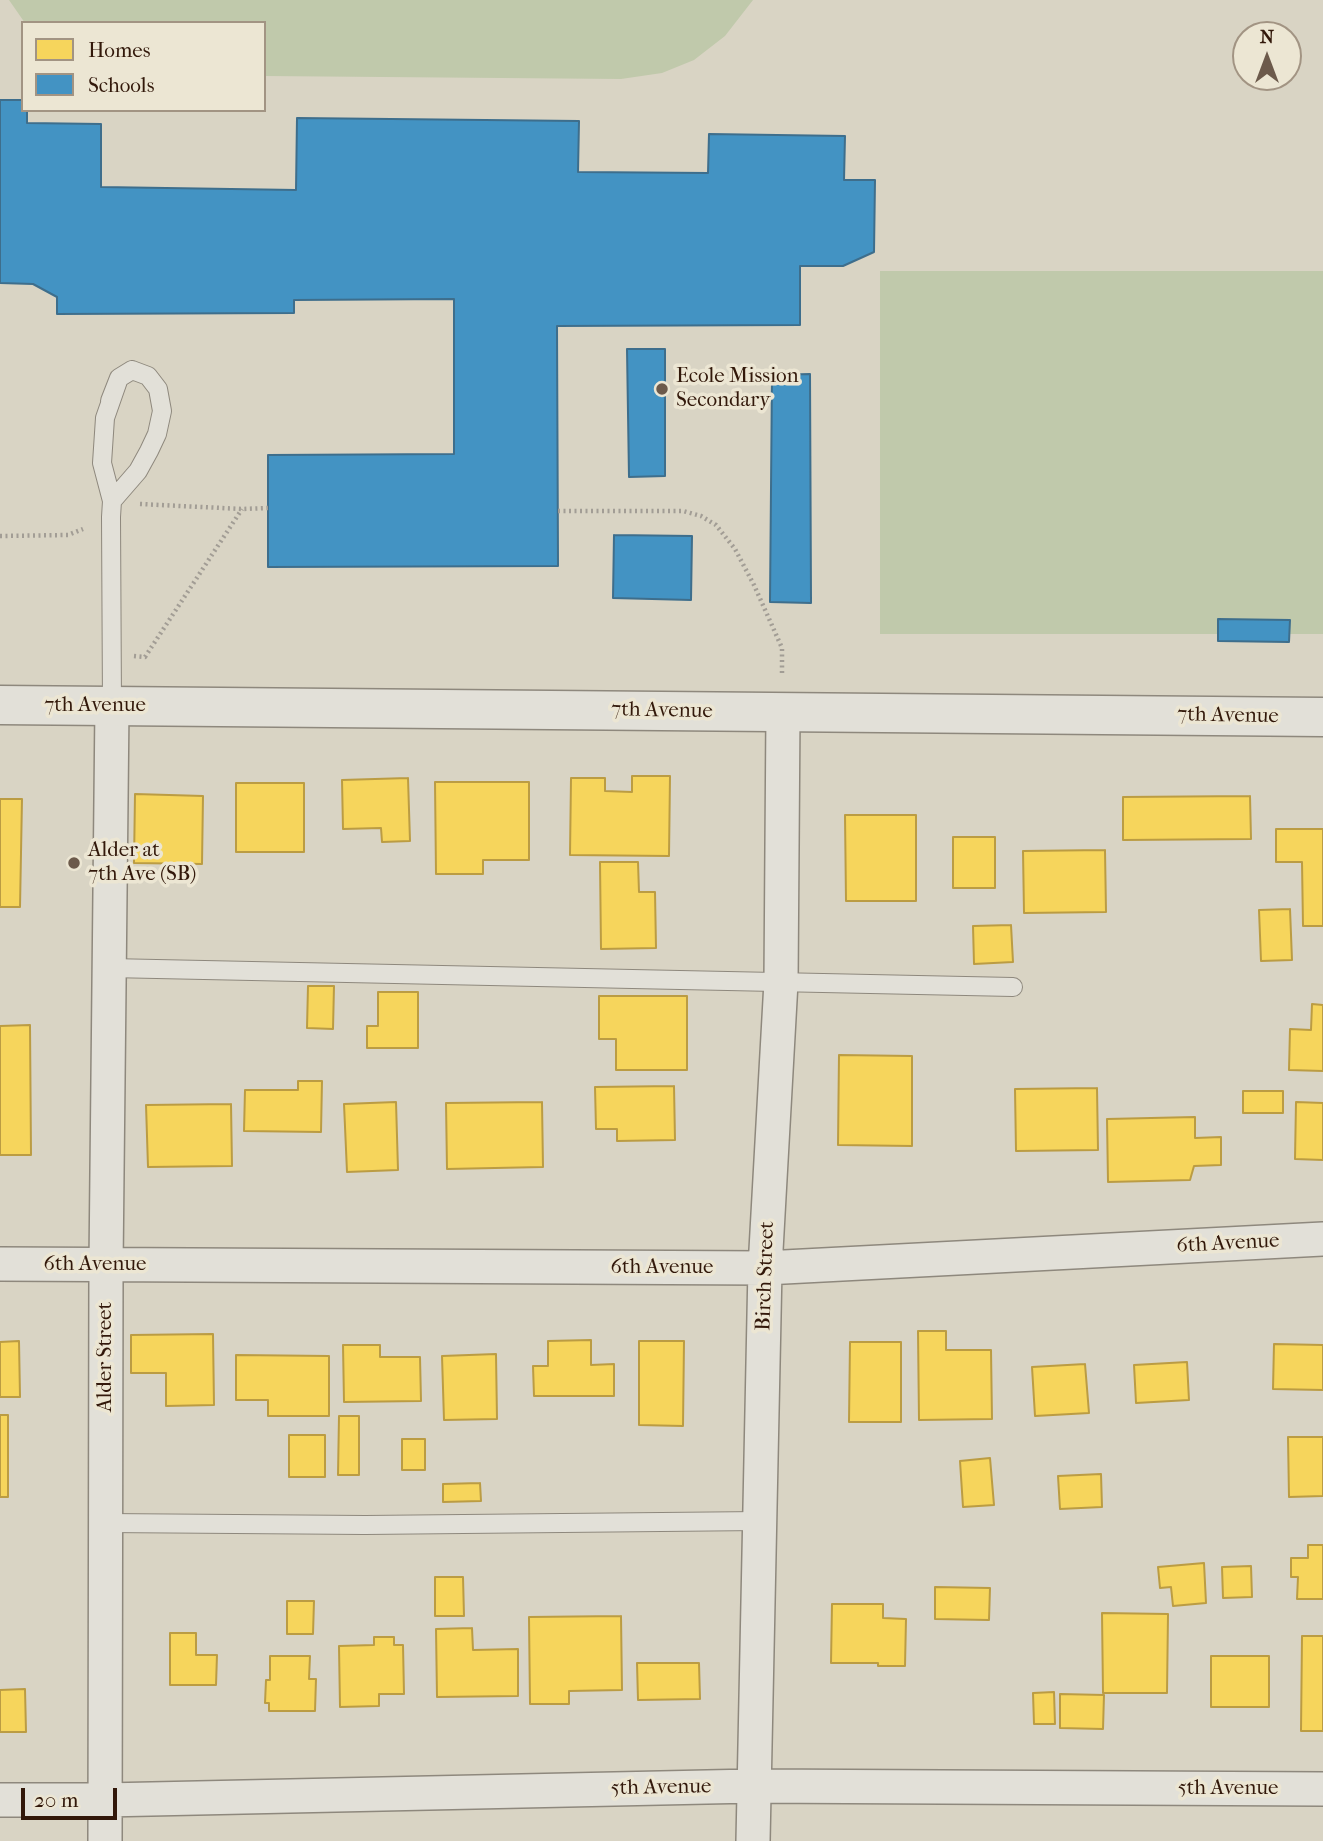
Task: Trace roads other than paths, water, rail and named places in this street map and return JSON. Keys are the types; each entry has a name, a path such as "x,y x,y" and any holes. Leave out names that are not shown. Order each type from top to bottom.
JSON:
{"street":[{"name":"7th Avenue","path":"0,705 1323,717"},
{"name":"Alder Street","path":"105,1841 106,1265 112,706"},
{"name":"Birch Street","path":"753,1841 765,1268 781,982 783,712"},
{"name":"6th Avenue","path":"0,1264 765,1268 1323,1239"},
{"name":"5th Avenue","path":"0,1800 753,1786 1323,1789"}],"lane":[{"path":"112,501 138,471 149,452 157,434 162,411 158,389 148,376 132,370 119,378 106,418 102,463 112,501 112,706"},
{"path":"109,968 1013,987"},
{"path":"106,1523 365,1525 760,1521"}],"place":[{"name":"Ecole Mission Secondary","path":"662,389"},
{"name":"Alder at 7th Ave (SB)","path":"74,863"}]}
